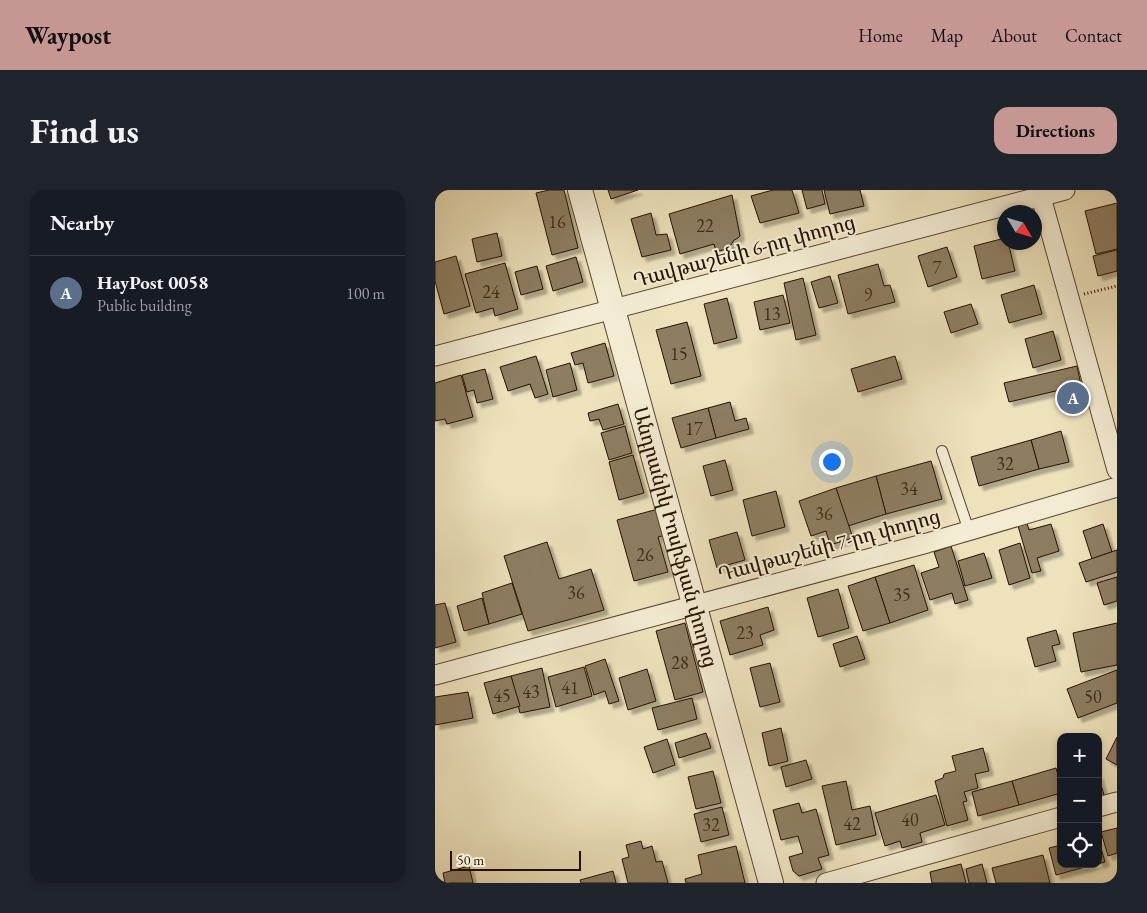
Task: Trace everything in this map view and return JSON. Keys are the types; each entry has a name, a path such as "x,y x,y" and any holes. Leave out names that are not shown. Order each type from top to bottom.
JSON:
{"street":[{"name":"Անդրանիկ Իոսիֆյան փողոց","path":"580,190 771,883"},
{"name":"Դավթաշենի 6-րդ փողոց","path":"435,356 1040,194 1065,190"},
{"path":"1040,194 1117,470"},
{"name":"Դավթաշենի 7-րդ փողոց","path":"435,675 969,530 1117,487"},
{"path":"1102,806 1117,802"},
{"path":"826,883 1057,818"}],"lane":[{"path":"942,451 969,530"}],"path":[{"path":"1069,298 1117,286"}],"building":[{"path":"549,190 564,190 578,248 552,255 536,193"},
{"path":"608,190 638,190 611,199"},
{"path":"773,190 792,190 799,213 760,223 751,196"},
{"path":"802,190 822,190 825,204 807,209"},
{"path":"824,190 860,190 864,206 830,214"},
{"path":"732,195 740,236 734,240 729,248 716,252 714,244 680,254 669,214"},
{"path":"1117,203 1117,249 1096,254 1085,211"},
{"path":"651,213 656,235 667,234 671,250 642,257 631,219"},
{"path":"497,233 502,256 477,262 472,239"},
{"path":"997,240 997,250 1010,250 1015,271 982,279 974,246"},
{"path":"947,247 957,277 928,287 918,256"},
{"path":"1117,250 1117,271 1098,276 1093,256"},
{"path":"456,256 470,306 444,314 435,281 435,262"},
{"path":"576,257 583,282 553,291 546,266"},
{"path":"505,263 518,309 495,316 493,308 476,313 465,274"},
{"path":"878,264 884,286 890,285 895,302 848,314 838,275"},
{"path":"537,266 543,289 521,295 515,272"},
{"path":"830,276 838,303 819,308 811,282"},
{"path":"803,278 816,335 796,340 784,283"},
{"path":"1034,285 1042,314 1009,323 1001,295"},
{"path":"783,295 790,323 760,330 754,302"},
{"path":"727,298 737,338 714,344 704,304"},
{"path":"971,304 978,324 951,333 944,312"},
{"path":"687,322 701,376 671,384 656,330"},
{"path":"1053,331 1061,360 1033,368 1025,339"},
{"path":"605,343 614,376 588,383 583,363 575,365 571,353"},
{"path":"536,356 548,394 535,398 530,384 508,391 500,367"},
{"path":"895,356 902,379 858,392 851,369"},
{"path":"570,363 577,390 553,397 546,370"},
{"path":"1077,366 1081,385 1009,402 1004,383"},
{"path":"485,369 493,399 477,403 474,390 467,392 462,375"},
{"path":"461,375 473,417 447,424 445,419 435,421 435,383"},
{"path":"730,402 735,421 746,418 749,429 716,438 708,408"},
{"path":"618,404 624,424 603,430 599,419 590,421 588,413"},
{"path":"708,408 716,438 681,448 672,418"},
{"path":"625,426 632,453 609,460 601,433"},
{"path":"1061,431 1069,462 1039,469 1031,440"},
{"path":"1031,440 1039,469 979,486 971,457"},
{"path":"633,455 644,493 619,500 609,462"},
{"path":"725,460 733,490 711,496 703,466"},
{"path":"931,461 942,499 886,514 876,476"},
{"path":"876,476 886,514 848,526 836,488"},
{"path":"836,488 853,538 830,545 826,531 811,536 799,501"},
{"path":"776,491 785,527 752,536 743,500"},
{"path":"658,509 666,535 658,537 668,572 634,581 617,520"},
{"path":"1027,523 1029,530 1051,524 1059,551 1037,558 1041,571 1032,573 1018,526"},
{"path":"1103,524 1112,552 1092,559 1083,531"},
{"path":"737,532 745,560 717,568 709,540"},
{"path":"547,542 559,579 591,569 604,610 528,631 504,556"},
{"path":"1020,543 1030,578 1009,585 999,550"},
{"path":"951,546 968,600 955,604 952,593 930,600 921,573 939,567 934,552"},
{"path":"1117,550 1117,572 1086,582 1079,563"},
{"path":"984,553 992,578 965,586 958,561"},
{"path":"914,565 928,610 890,623 875,577"},
{"path":"875,577 890,623 863,631 848,586"},
{"path":"1117,577 1117,601 1104,605 1097,583"},
{"path":"512,583 522,614 489,624 482,593"},
{"path":"838,589 849,628 818,637 807,598"},
{"path":"482,598 489,624 464,631 457,606"},
{"path":"445,603 456,642 435,648 435,605"},
{"path":"768,607 774,630 760,635 763,645 730,655 720,621"},
{"path":"685,623 703,692 675,700 656,631"},
{"path":"1117,623 1117,665 1081,672 1073,633"},
{"path":"1056,630 1060,644 1052,646 1056,661 1035,667 1027,638"},
{"path":"857,636 865,659 840,667 833,644"},
{"path":"605,659 619,701 609,704 605,691 594,695 585,666"},
{"path":"770,663 780,702 760,707 750,668"},
{"path":"584,667 592,696 556,707 548,677"},
{"path":"542,668 550,707 520,713 511,676"},
{"path":"647,669 656,701 628,710 619,678"},
{"path":"1117,670 1117,703 1078,718 1067,689"},
{"path":"511,676 520,706 493,714 484,683"},
{"path":"468,692 473,718 435,725 435,697"},
{"path":"692,698 697,719 658,730 652,708"},
{"path":"781,728 788,761 769,766 762,733"},
{"path":"706,733 711,748 679,758 675,743"},
{"path":"1117,737 1117,765 1106,759"},
{"path":"667,739 675,765 653,773 644,747"},
{"path":"983,748 989,771 975,774 978,788 964,792 967,801 963,802 968,820 947,826 935,781 943,778 944,774 956,771 952,756"},
{"path":"806,760 812,779 786,787 781,767"},
{"path":"1056,768 1057,794 1019,805 1012,781"},
{"path":"713,771 721,803 696,809 688,777"},
{"path":"846,781 852,810 870,806 876,835 836,845 822,786"},
{"path":"1012,781 1019,805 978,816 972,792"},
{"path":"936,795 945,825 920,833 922,842 902,848 900,841 885,846 875,813"},
{"path":"799,803 802,813 816,809 829,855 818,858 822,869 799,876 793,871 789,857 803,853 798,836 781,840 773,810"},
{"path":"722,807 729,835 701,842 694,814"},
{"path":"1117,828 1117,853 1108,856 1102,832"},
{"path":"641,841 643,849 652,846 656,862 662,861 668,883 628,883 622,859 629,857 626,845"},
{"path":"736,846 745,883 686,883 685,879 702,874 698,855"},
{"path":"1057,846 1057,868 1081,868 1056,875 1049,848"},
{"path":"1102,851 1105,862 1102,863"},
{"path":"1043,855 1050,883 996,883 992,868"},
{"path":"961,864 966,883 932,883 930,872"},
{"path":"982,864 987,883 969,883 966,869"},
{"path":"469,866 473,883 445,883 443,873"},
{"path":"613,871 616,883 581,883 580,880"}],"place":[{"name":"HayPost 0058","path":"1073,398"}]}
